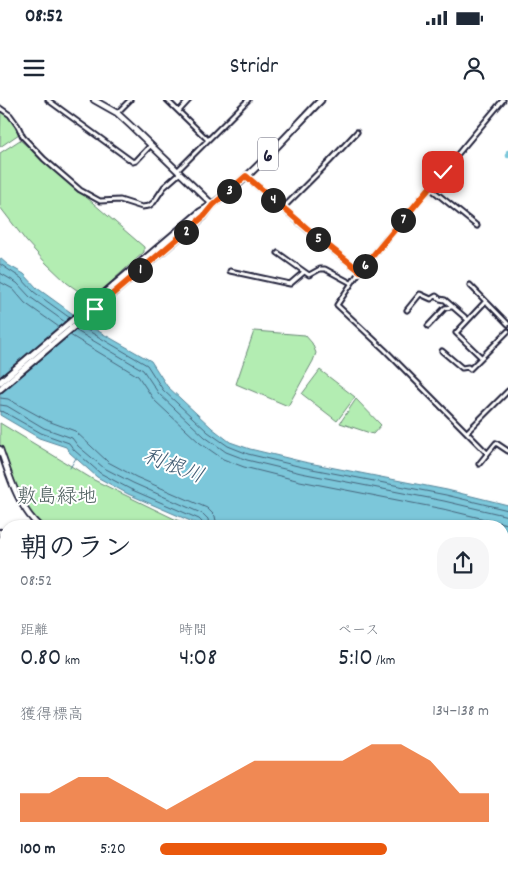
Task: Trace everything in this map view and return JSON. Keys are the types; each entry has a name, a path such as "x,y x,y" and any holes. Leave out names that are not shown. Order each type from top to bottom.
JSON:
{"main road":[{"name":"6","path":"0,382 187,226 204,216 321,100"},
{"name":"6","path":"0,389 187,226"}],"street":[{"path":"48,100 133,162 152,145"},
{"path":"94,100 117,113 213,205"},
{"path":"117,113 130,100"},
{"path":"167,100 208,140"},
{"path":"179,111 189,100"},
{"path":"0,108 10,115 18,126 22,137 80,190 95,199 105,201 120,200 142,207 149,206 154,202 164,187 248,100"},
{"path":"488,453 385,350 338,307 338,304 360,271 502,100"},
{"path":"283,208 357,132"},
{"path":"246,176 320,240 360,271"},
{"path":"430,188 477,226"},
{"path":"278,253 311,275 320,269 325,269 351,283"},
{"path":"230,271 290,284 304,272"},
{"path":"470,285 508,323"},
{"path":"407,310 420,294 430,300 436,296 443,299 468,320"},
{"path":"481,357 456,334 456,331 485,302"},
{"path":"428,326 445,308 452,307"},
{"path":"442,351 462,368 468,367 470,369 508,331"},
{"path":"467,432 508,391"},
{"path":"479,464 496,443 508,450"},
{"path":"0,449 20,502 32,520"}],"green space":[{"path":"1,110 10,119 19,134 0,147"},
{"path":"20,140 144,247 144,252 91,300 67,283 46,263 0,207 0,153"},
{"path":"254,331 305,335 312,343 316,353 313,361 288,406 236,384"},
{"path":"320,370 355,397 337,421 302,394"},
{"path":"356,399 381,425 373,434 340,423"},
{"name":"敷島緑地","path":"0,423 94,480 177,520 36,520 22,501 0,444"}],"water":[{"name":"利根川","path":"0,258 24,274 37,288 91,327 151,361 167,386 230,442 250,449 304,462 447,490 508,505 508,520 188,520 128,494 97,477 70,453 66,447 39,438 0,415"}],"waterway":[{"path":"70,468 76,458"}],"route":[{"path":"95,309 204,216 213,205 246,176 360,271 443,172"}]}
